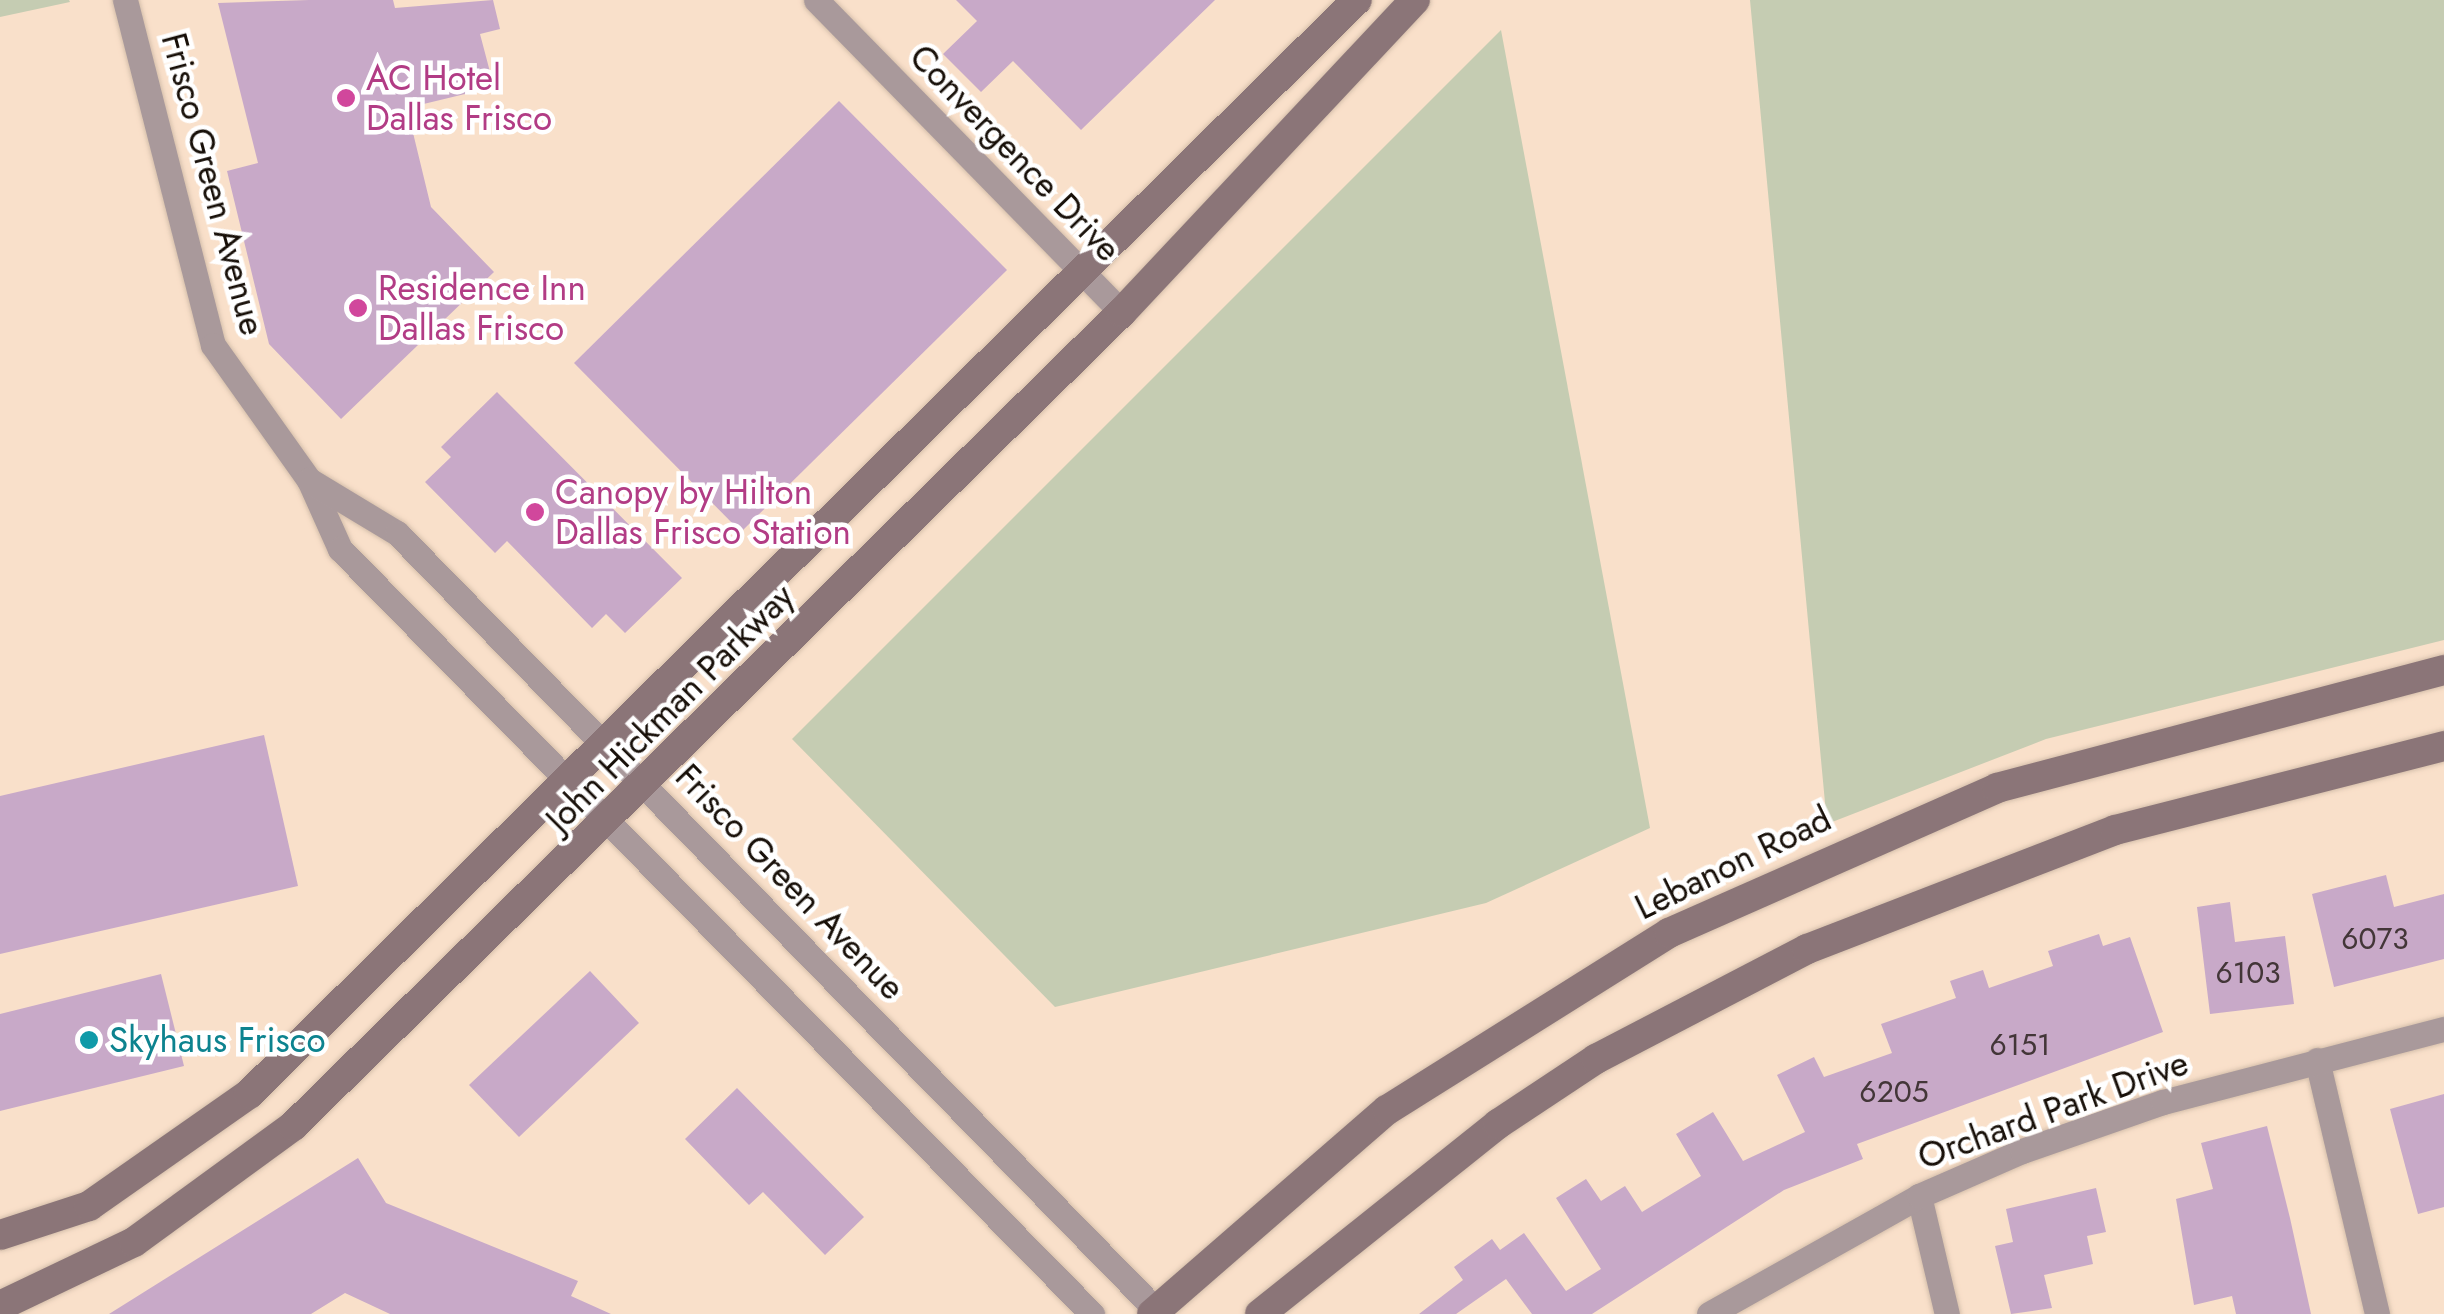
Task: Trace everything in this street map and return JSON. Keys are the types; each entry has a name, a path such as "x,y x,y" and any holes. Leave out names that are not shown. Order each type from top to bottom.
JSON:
{"street":[{"name":"Frisco Green Avenue","path":"124,0 213,345 309,480 340,550 1092,1314"},
{"name":"Convergence Drive","path":"816,0 1122,312"},
{"name":"John Hickman Parkway","path":"0,1235 90,1206 249,1094 1085,274 1357,0"},
{"name":"John Hickman Parkway","path":"0,1306 134,1242 293,1126 646,786 1122,312 1414,0"},
{"name":"Frisco Green Avenue","path":"309,480 397,532 1156,1312"},
{"name":"Lebanon Road","path":"1156,1312 1387,1110 1670,933 1998,788 2444,670"},
{"path":"1260,1314 1498,1124 1596,1060 1807,948 2116,830 2444,746"},
{"name":"Orchard Park Drive","path":"1708,1314 1919,1196 2114,1118 2317,1060 2444,1029"},
{"path":"2317,1060 2378,1314"},
{"path":"1919,1196 1947,1314"}],"green space":[{"path":"0,0 69,0 70,2 0,17"},
{"path":"1750,0 2444,0 2444,640 2046,739 1827,824"},
{"path":"1501,30 1650,828 1486,903 1055,1007 792,739"}],"building":[{"path":"393,0 395,8 493,0 500,29 480,34 494,87 407,108 431,207 494,272 341,419 269,344 227,171 258,163 218,3"},
{"path":"956,0 1215,0 1081,130 1013,61 981,92 943,54 977,21"},
{"path":"839,101 1007,270 741,532 574,363"},
{"name":"Canopy by Hilton Dallas Frisco Station","path":"497,392 682,578 625,633 606,614 592,628 507,541 495,553 425,482 451,457 441,447"},
{"path":"264,735 298,886 0,954 0,796"},
{"path":"2386,875 2394,907 2444,894 2444,959 2334,987 2312,894"},
{"path":"2230,902 2235,942 2285,936 2294,1004 2210,1014 2197,907"},
{"path":"2099,934 2103,946 2130,937 2163,1032 1857,1144 1863,1159 1784,1190 1592,1314 1532,1314 1506,1279 1456,1314 1419,1314 1463,1280 1454,1267 1492,1239 1500,1250 1524,1233 1566,1291 1601,1269 1556,1198 1586,1179 1601,1201 1625,1186 1642,1212 1701,1176 1676,1134 1713,1112 1743,1161 1805,1132 1777,1075 1814,1057 1824,1077 1892,1053 1881,1024 1956,998 1950,981 1983,970 1989,988 2053,966 2048,951"},
{"path":"590,971 639,1023 519,1137 469,1085"},
{"name":"Skyhaus Frisco","path":"161,974 184,1066 0,1111 0,1014"},
{"path":"737,1088 864,1217 825,1255 763,1192 749,1205 685,1139"},
{"path":"2444,1094 2444,1207 2418,1214 2390,1109"},
{"path":"2267,1126 2311,1314 2236,1314 2232,1296 2194,1305 2176,1199 2213,1189 2201,1143"},
{"path":"358,1158 386,1203 578,1281 571,1296 611,1314 390,1314 345,1293 311,1314 109,1314"},
{"path":"2096,1188 2106,1232 2087,1236 2093,1264 2044,1275 2052,1308 2011,1314 1995,1246 2013,1242 2006,1209"}],"place":[{"name":"AC Hotel Dallas Frisco","path":"346,98"},
{"name":"Residence Inn Dallas Frisco","path":"358,308"},
{"name":"Canopy by Hilton Dallas Frisco Station","path":"535,512"},
{"name":"Skyhaus Frisco","path":"89,1040"}]}
